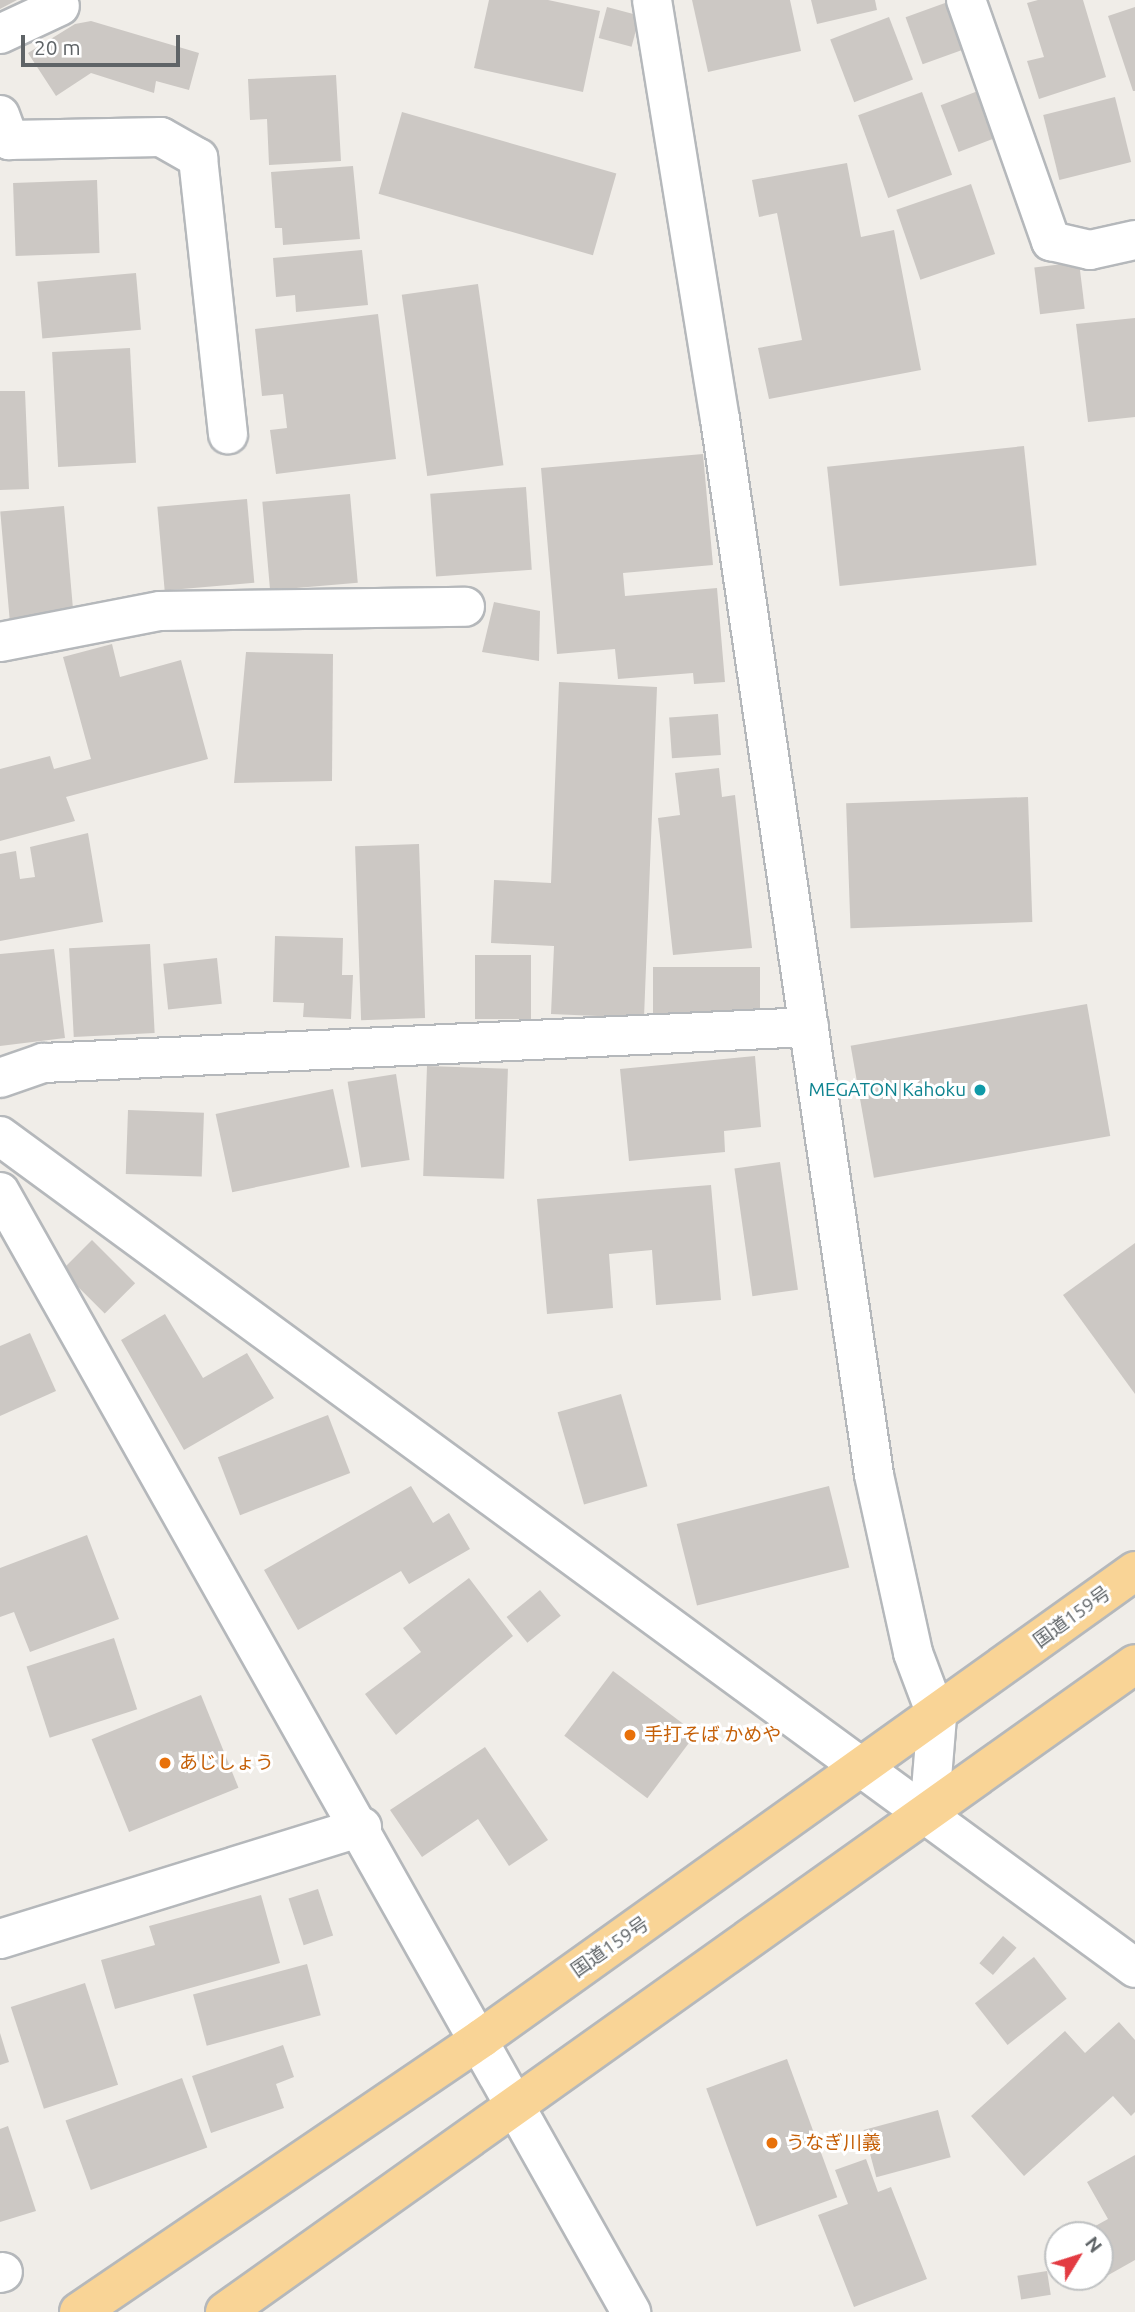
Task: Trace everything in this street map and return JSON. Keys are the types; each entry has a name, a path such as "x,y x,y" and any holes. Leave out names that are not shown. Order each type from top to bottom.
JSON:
{"highway":[{"name":"国道159号","path":"79,2312 482,2038 937,1717 1135,1571"},
{"path":"225,2312 929,1814 1135,1664"}],"street":[{"path":"652,0 809,1027 874,1475 913,1653 937,1717 929,1814"},
{"path":"966,0 1051,241 1090,250 1135,240"},
{"path":"0,34 60,6"},
{"path":"0,115 9,140 161,137 198,158 228,434"},
{"path":"0,642 160,611 466,607"},
{"path":"0,1078 43,1063 809,1027"},
{"path":"0,1136 860,1770 929,1814 1135,1968"},
{"path":"0,1192 482,2038 631,2312"},
{"path":"0,1939 362,1827"}],"building":[{"path":"0,0 17,0 0,9"},
{"path":"489,0 548,0 600,11 583,92 474,68"},
{"path":"692,0 790,0 801,51 708,72"},
{"path":"811,0 875,0 877,10 817,24"},
{"path":"1038,0 1083,0 1106,77 1039,99 1027,61 1044,57 1027,3"},
{"path":"945,3 962,50 923,64 906,17"},
{"path":"607,7 640,16 632,47 599,38"},
{"path":"1135,7 1135,91 1133,91 1108,16"},
{"path":"889,17 913,80 854,102 830,40"},
{"path":"91,21 199,53 189,90 156,81 154,93 91,73 56,96 28,53 75,24"},
{"path":"336,75 341,161 269,165 267,119 250,120 248,79"},
{"path":"978,91 996,138 959,152 941,105"},
{"path":"922,92 952,175 888,198 858,115"},
{"path":"1115,97 1131,162 1059,180 1043,115"},
{"path":"402,112 616,173 593,255 379,194"},
{"path":"847,163 861,237 894,230 921,370 769,399 758,348 802,340 777,213 759,217 752,180"},
{"path":"353,166 360,239 283,245 282,228 275,228 271,172"},
{"path":"97,180 100,253 16,256 13,183"},
{"path":"971,184 995,254 920,280 896,210"},
{"path":"362,250 368,305 296,312 295,295 276,297 273,258"},
{"path":"1079,262 1085,309 1040,314 1034,267"},
{"path":"136,273 141,330 42,338 37,282"},
{"path":"478,284 503,465 427,476 402,295"},
{"path":"378,314 396,459 276,474 270,430 287,428 283,394 262,396 255,329"},
{"path":"1135,318 1135,417 1088,422 1076,324"},
{"path":"130,348 136,463 58,467 52,352"},
{"path":"0,391 25,391 29,489 0,490"},
{"path":"1024,446 1037,565 840,586 827,467"},
{"path":"703,454 713,565 623,573 625,596 717,588 725,682 694,684 693,673 618,679 615,649 557,654 541,468"},
{"path":"526,487 532,570 436,576 430,494"},
{"path":"350,494 358,583 270,590 262,502"},
{"path":"247,499 254,583 165,591 157,507"},
{"path":"64,506 74,622 10,627 0,512"},
{"path":"494,602 540,611 539,661 482,652"},
{"path":"112,644 120,677 181,660 208,759 66,797 75,821 0,841 0,769 50,756 54,769 91,759 63,657"},
{"path":"246,652 333,654 332,781 234,783"},
{"path":"559,682 657,687 644,1018 551,1014 554,946 491,943 494,880 551,883"},
{"path":"718,714 721,755 672,758 669,717"},
{"path":"719,768 722,797 735,795 752,948 673,955 658,818 680,815 675,773"},
{"path":"1028,797 1032,922 850,928 846,803"},
{"path":"88,833 103,922 0,941 0,854 16,851 20,879 35,877 30,847"},
{"path":"419,844 425,1018 361,1020 355,846"},
{"path":"275,936 343,938 342,975 353,975 351,1019 303,1017 304,1003 273,1002"},
{"path":"150,944 155,1033 74,1037 69,948"},
{"path":"54,949 65,1038 0,1046 0,954"},
{"path":"475,955 531,955 531,1019 475,1019"},
{"path":"217,958 222,1004 168,1009 163,964"},
{"path":"653,967 760,967 760,1013 653,1013"},
{"name":"MEGATON Kahoku","path":"1087,1004 1110,1136 874,1178 851,1046"},
{"path":"755,1056 761,1127 724,1131 725,1152 629,1161 620,1069"},
{"path":"427,1066 508,1069 504,1179 423,1176"},
{"path":"396,1074 410,1160 361,1168 348,1082"},
{"path":"333,1089 350,1167 232,1192 216,1114"},
{"path":"128,1110 204,1113 202,1177 126,1174"},
{"path":"780,1162 798,1290 752,1296 734,1168"},
{"path":"711,1185 721,1300 656,1305 652,1250 609,1254 613,1308 547,1314 537,1199"},
{"path":"92,1240 135,1283 105,1314 62,1270"},
{"path":"1135,1243 1135,1394 1063,1295"},
{"path":"165,1314 203,1378 247,1353 274,1398 184,1450 121,1340"},
{"path":"30,1333 56,1391 0,1416 0,1346"},
{"path":"621,1394 647,1486 584,1504 558,1412"},
{"path":"328,1415 350,1473 240,1515 218,1457"},
{"path":"411,1486 433,1523 449,1513 470,1549 409,1584 401,1571 298,1630 264,1570"},
{"path":"829,1486 849,1568 697,1605 677,1524"},
{"path":"87,1535 119,1619 30,1652 14,1612 0,1617 0,1568"},
{"path":"469,1578 513,1636 396,1735 365,1694 421,1652 403,1628"},
{"path":"540,1590 561,1616 527,1643 507,1617"},
{"path":"114,1638 137,1709 50,1738 27,1666"},
{"name":"手打そば かめや","path":"613,1671 696,1734 647,1798 564,1736"},
{"name":"あじしょう","path":"201,1695 238,1788 129,1832 92,1739"},
{"path":"485,1747 548,1840 509,1866 478,1819 422,1857 390,1810"},
{"path":"318,1889 333,1936 304,1945 289,1899"},
{"path":"261,1895 280,1963 115,2009 101,1960 155,1945 149,1926"},
{"path":"1003,1936 1017,1948 993,1975 979,1963"},
{"path":"1034,1957 1067,1999 1008,2045 975,2003"},
{"path":"307,1964 321,2015 207,2046 193,1995"},
{"path":"85,1983 118,2085 44,2109 11,2007"},
{"path":"1119,2022 1135,2040 1135,2112 1131,2116 1113,2096 1024,2176 971,2116 1065,2031 1085,2053"},
{"path":"0,2033 9,2062 0,2065"},
{"path":"283,2045 294,2077 276,2084 284,2108 211,2133 192,2076"},
{"name":"うなぎ川義","path":"787,2059 837,2197 756,2227 706,2088"},
{"path":"182,2078 207,2148 91,2190 65,2120"},
{"path":"938,2110 951,2157 876,2177 864,2130"},
{"path":"8,2126 36,2211 0,2222 0,2129"},
{"path":"1135,2155 1135,2260 1114,2272 1114,2221 1104,2221 1108,2219 1087,2182"},
{"path":"866,2159 878,2192 891,2187 927,2279 854,2307 818,2215 848,2204 835,2170"},
{"path":"1044,2271 1044,2291 1050,2291 1051,2295 1021,2299 1017,2276"}],"place":[{"name":"MEGATON Kahoku","path":"980,1090"},
{"name":"手打そば かめや","path":"630,1735"},
{"name":"あじしょう","path":"165,1763"},
{"name":"うなぎ川義","path":"772,2143"}]}
